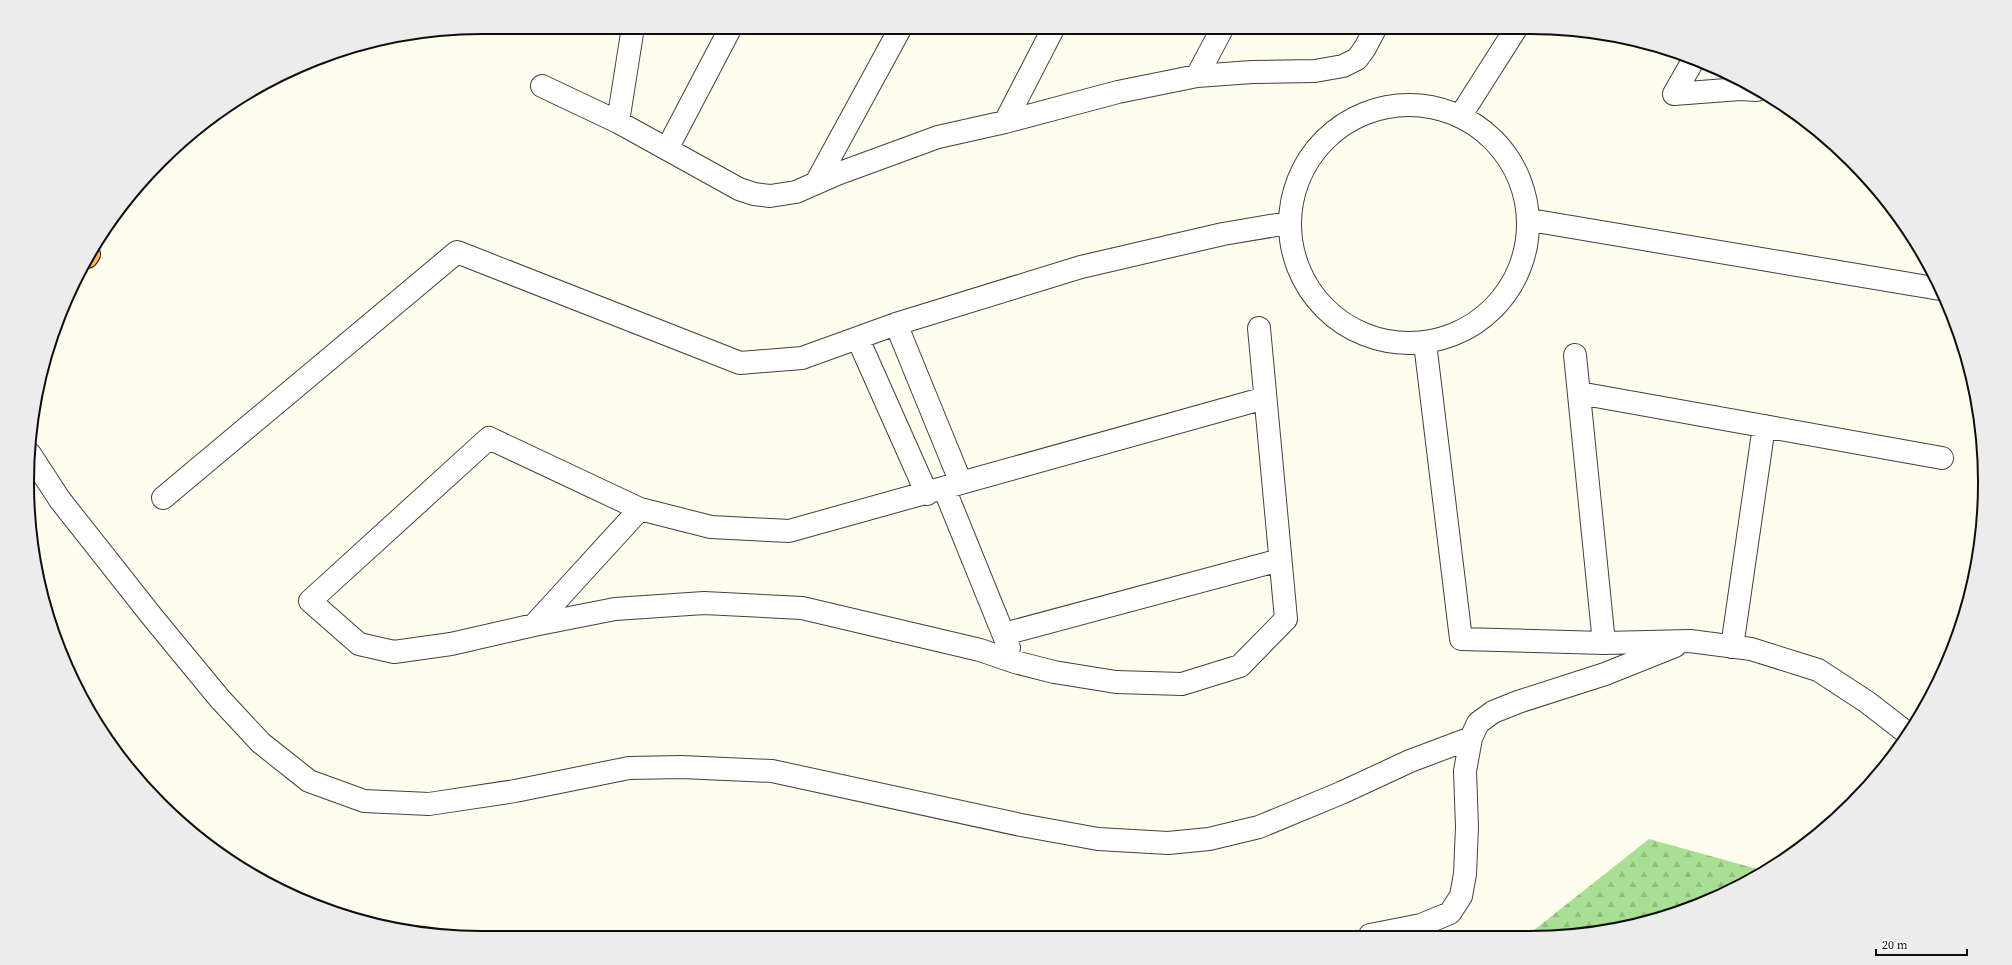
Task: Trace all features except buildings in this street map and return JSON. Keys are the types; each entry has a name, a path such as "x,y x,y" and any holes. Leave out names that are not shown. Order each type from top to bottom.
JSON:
{"street":[{"path":"618,122 632,34"},
{"path":"667,149 728,34"},
{"path":"816,183 897,34"},
{"path":"1005,122 1050,34"},
{"path":"1198,76 1219,34"},
{"path":"542,86 618,122 739,189 754,194 770,196 796,192 938,137 1005,122 1118,92 1198,76 1252,72 1315,70 1344,66 1357,59 1372,34"},
{"path":"1461,115 1513,34"},
{"path":"1691,64 1674,94 1745,89"},
{"path":"1413,104 1461,115 1496,140 1520,176 1530,220 1524,263 1502,302 1467,330 1425,344 1383,342 1346,326 1315,299 1295,263 1288,223 1298,176 1325,138 1366,112 1413,104"},
{"path":"1530,220 1934,288"},
{"path":"163,498 457,252 740,363 802,358 896,324 1081,267 1223,234 1288,223"},
{"path":"896,324 944,488 1015,662"},
{"path":"1259,328 1286,620 1240,666 1182,684 1116,682 1054,672 1015,662 980,650 802,608 704,603 615,609 534,624 451,644 394,652 359,644 310,601 488,438 640,509 711,527 789,531 1265,398"},
{"path":"858,339 944,488"},
{"path":"1425,344 1461,639 1604,643 1690,641 1751,649 1818,670 1867,702 1903,730"},
{"path":"1575,355 1604,643"},
{"path":"1579,393 1942,458"},
{"path":"1732,647 1764,426"},
{"path":"35,461 60,500 154,619 220,698 261,743 309,781 364,801 429,804 515,791 629,768 681,767 764,771 1021,826 1098,838 1168,843 1209,838 1259,827 1342,793 1410,762 1471,738"},
{"path":"534,624 640,509"},
{"path":"1004,634 1280,560"},
{"path":"1390,931 1421,925 1450,913 1461,896 1465,874 1467,828 1465,771 1471,738 1478,723 1493,712 1605,674 1690,641"}],"green space":[{"path":"1649,839 1757,869 1728,885 1701,897 1646,916 1588,927 1533,931"}]}
